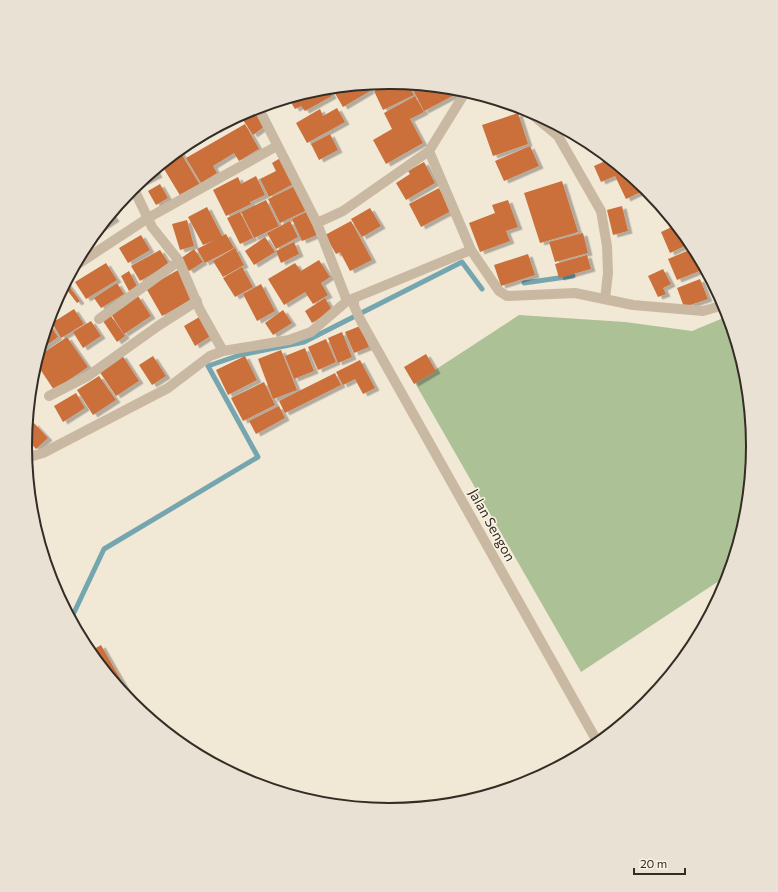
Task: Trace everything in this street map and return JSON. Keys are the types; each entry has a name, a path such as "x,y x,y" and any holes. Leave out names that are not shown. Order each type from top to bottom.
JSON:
{"street":[{"path":"317,223 343,211 429,152 462,97"},
{"name":"Jalan Sengon","path":"261,113 317,223 361,321 595,737"},
{"path":"563,134 601,211 607,246 608,273 604,299"},
{"path":"85,260 148,218 277,146"},
{"path":"429,152 471,250 500,291 507,296 575,293 633,305 703,312 718,307"},
{"path":"137,194 148,218 179,261 197,301 223,351"},
{"path":"32,456 43,453 168,388 202,361 223,351 289,340 311,332 352,302 471,250"},
{"path":"99,319 179,261"},
{"path":"49,396 88,376 158,326 197,301"}],"green space":[{"path":"519,315 625,322 692,331 722,318 734,354 739,376 743,399 746,446 743,493 739,516 734,538 720,580 581,672 415,383"}],"building":[{"path":"389,89 411,90 414,95 383,110 374,91"},
{"path":"370,90 370,91 343,107 335,93"},
{"path":"413,90 454,95 424,111"},
{"path":"331,94 332,96 305,111 301,106 295,109 291,103"},
{"path":"415,96 424,112 410,119 423,143 386,164 373,140 392,129 384,113"},
{"path":"337,108 345,122 307,143 296,123 320,109 323,116"},
{"path":"518,113 528,144 493,156 482,125"},
{"path":"257,114 265,126 253,135 243,120"},
{"path":"245,124 259,149 239,161 234,153 213,166 217,173 201,183 186,158"},
{"path":"330,134 338,150 319,160 311,144"},
{"path":"530,146 539,166 504,181 495,161"},
{"path":"182,155 200,185 181,197 164,169"},
{"path":"282,157 295,183 269,197 260,179 276,171 272,163"},
{"path":"602,160 639,193 626,199 615,176 601,182 594,166 603,162"},
{"path":"424,162 435,183 406,200 396,183 410,174 408,171"},
{"path":"256,176 265,195 250,202 251,204 226,216 213,190 238,177 241,184"},
{"path":"562,181 578,232 540,243 524,193"},
{"path":"160,184 168,198 156,205 148,191"},
{"path":"295,186 307,210 280,223 268,199"},
{"path":"439,188 451,211 421,227 409,204"},
{"path":"266,200 279,226 254,238 241,212"},
{"path":"508,200 518,227 506,231 510,241 480,252 469,223 495,213 492,205"},
{"path":"622,206 628,231 613,235 607,210"},
{"path":"207,207 222,236 226,234 234,248 205,263 197,249 215,240 203,245 188,217"},
{"path":"370,208 381,226 362,237 351,219"},
{"path":"240,212 253,238 240,244 227,218"},
{"path":"306,212 317,235 302,241 292,219"},
{"path":"187,220 194,246 180,250 172,224"},
{"path":"290,221 298,237 276,249 267,233"},
{"path":"351,221 372,260 350,271 340,252 336,254 325,235"},
{"path":"671,227 685,246 670,253 661,232"},
{"path":"583,233 588,253 555,262 549,242"},
{"path":"141,235 150,250 128,263 119,248"},
{"path":"265,237 275,252 254,265 245,251"},
{"path":"294,242 299,254 281,263 276,251"},
{"path":"235,248 244,265 223,277 213,261"},
{"path":"194,249 203,262 189,271 180,259"},
{"path":"160,250 169,264 140,281 131,266"},
{"path":"688,251 700,271 677,280 668,259"},
{"path":"528,254 535,275 501,286 494,265"},
{"path":"587,255 591,269 559,278 555,264"},
{"path":"319,260 330,277 321,283 328,295 313,304 305,292 284,305 268,279 295,263 301,271"},
{"path":"106,263 117,280 86,299 75,282"},
{"path":"242,267 253,287 235,297 223,278"},
{"path":"663,269 671,284 663,288 666,294 658,297 648,276"},
{"path":"178,270 194,298 162,316 146,288"},
{"path":"129,271 137,286 129,291 121,276"},
{"path":"700,279 708,299 684,307 677,288"},
{"path":"117,283 124,294 101,308 94,298"},
{"path":"261,284 275,311 257,321 243,294"},
{"path":"70,287 80,301 77,303 68,291"},
{"path":"138,296 151,316 124,334 111,314"},
{"path":"325,298 332,310 312,323 305,311"},
{"path":"74,309 84,324 61,338 53,325 54,321"},
{"path":"283,310 292,323 273,335 265,323"},
{"path":"111,316 125,336 117,342 103,321"},
{"path":"201,316 212,335 195,346 184,326"},
{"path":"91,321 101,336 83,348 73,332"},
{"path":"360,326 369,347 354,353 345,332"},
{"path":"52,328 58,337 47,345"},
{"path":"342,332 352,357 338,363 328,338"},
{"path":"67,337 88,367 54,390 40,370 45,352"},
{"path":"326,339 336,362 318,370 308,347"},
{"path":"305,348 314,371 294,379 285,356"},
{"path":"281,350 297,390 273,399 258,359"},
{"path":"426,354 436,371 414,384 404,367"},
{"path":"122,355 139,381 116,396 99,371"},
{"path":"153,356 166,376 152,385 139,365"},
{"path":"245,356 257,380 228,395 216,370"},
{"path":"360,360 375,388 363,394 355,379 343,385 336,372"},
{"path":"335,373 341,385 285,413 279,401"},
{"path":"99,376 116,400 93,415 77,390"},
{"path":"264,382 275,405 243,421 231,398"},
{"path":"76,393 85,408 63,422 54,406"},
{"path":"279,406 285,418 256,434 249,421"},
{"path":"34,423 48,438 36,449 32,445"},
{"path":"101,645 122,683 106,663 95,648"}],"waterway":[{"path":"74,613 104,549 258,457 208,366 240,355 304,342 462,262 482,289"},
{"path":"524,283 573,276"}]}
